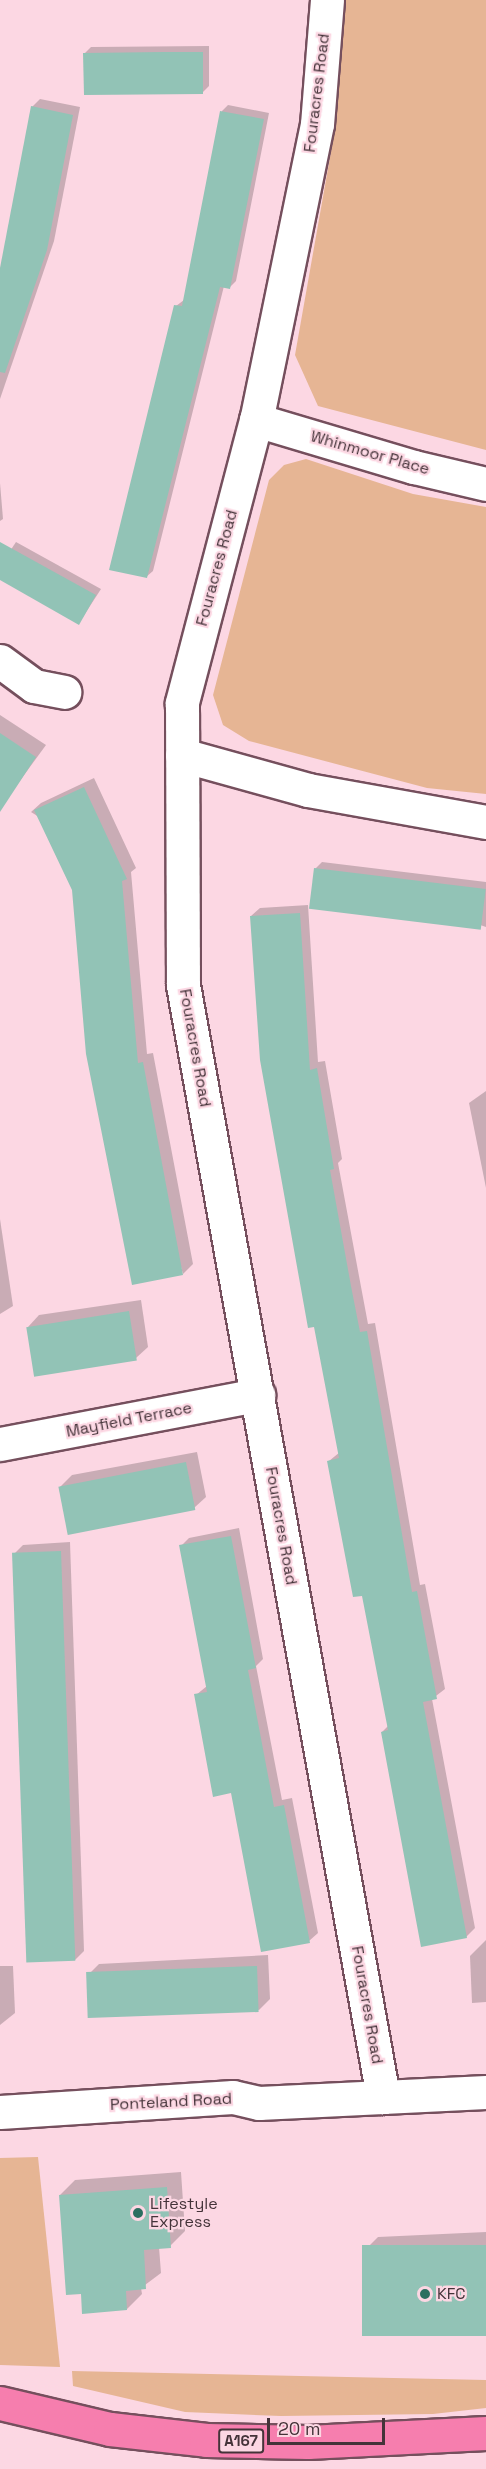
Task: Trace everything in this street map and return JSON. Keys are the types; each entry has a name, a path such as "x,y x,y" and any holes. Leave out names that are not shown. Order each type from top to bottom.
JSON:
{"highway":[{"name":"A167","path":"0,2403 110,2429 206,2440 308,2442 486,2433"}],"street":[{"name":"Fouracres Road","path":"327,0 316,124 256,420 182,703 183,985 383,2097"},
{"name":"Whinmoor Place","path":"256,420 414,467 486,483"},
{"path":"0,661 34,686 64,692"},
{"path":"182,755 308,790 486,822"},
{"name":"Mayfield Terrace","path":"0,1444 258,1395"},
{"name":"Ponteland Road","path":"0,2112 233,2097 260,2103 486,2092"}],"shaded area":[{"path":"346,0 486,0 486,450 318,406 295,355 335,129"},
{"path":"306,459 413,494 486,507 486,794 427,788 249,741 223,725 213,695 269,480 284,465"},
{"path":"38,2157 60,2367 0,2365 0,2158"},
{"path":"72,2371 486,2380 486,2408 433,2414 281,2416 185,2412 73,2386"}],"building":[{"path":"203,52 203,94 84,95 83,53"},
{"path":"31,106 73,115 47,250 5,373 0,372 0,268"},
{"path":"220,111 264,119 230,289 220,287 147,578 109,570 174,305 182,306"},
{"path":"0,542 96,595 79,625 0,580"},
{"path":"0,733 36,757 0,812"},
{"path":"84,787 127,879 122,881 138,1063 143,1062 183,1275 132,1285 86,1054 72,890 34,810"},
{"path":"314,868 486,889 481,930 309,909"},
{"path":"300,913 310,1070 317,1068 334,1169 330,1170 351,1286 360,1332 367,1331 412,1592 417,1591 437,1699 423,1702 467,1938 421,1947 381,1732 388,1730 362,1596 353,1597 327,1461 339,1458 314,1327 308,1328 260,1060 250,916"},
{"path":"129,1311 137,1360 34,1377 26,1327"},
{"path":"186,1462 195,1510 68,1535 58,1487"},
{"path":"231,1536 256,1668 248,1670 274,1807 284,1805 310,1943 261,1952 231,1793 213,1797 194,1694 207,1692 179,1545"},
{"path":"61,1551 75,1961 26,1962 12,1553"},
{"path":"257,1966 259,2012 88,2018 86,1972"},
{"path":"167,2187 171,2248 144,2250 146,2289 126,2291 127,2310 82,2314 81,2294 66,2295 59,2195"},
{"name":"KFC","path":"362,2245 486,2245 486,2336 362,2336"}],"place":[{"name":"Lifestyle Express","path":"138,2213"},
{"name":"KFC","path":"425,2294"}]}
